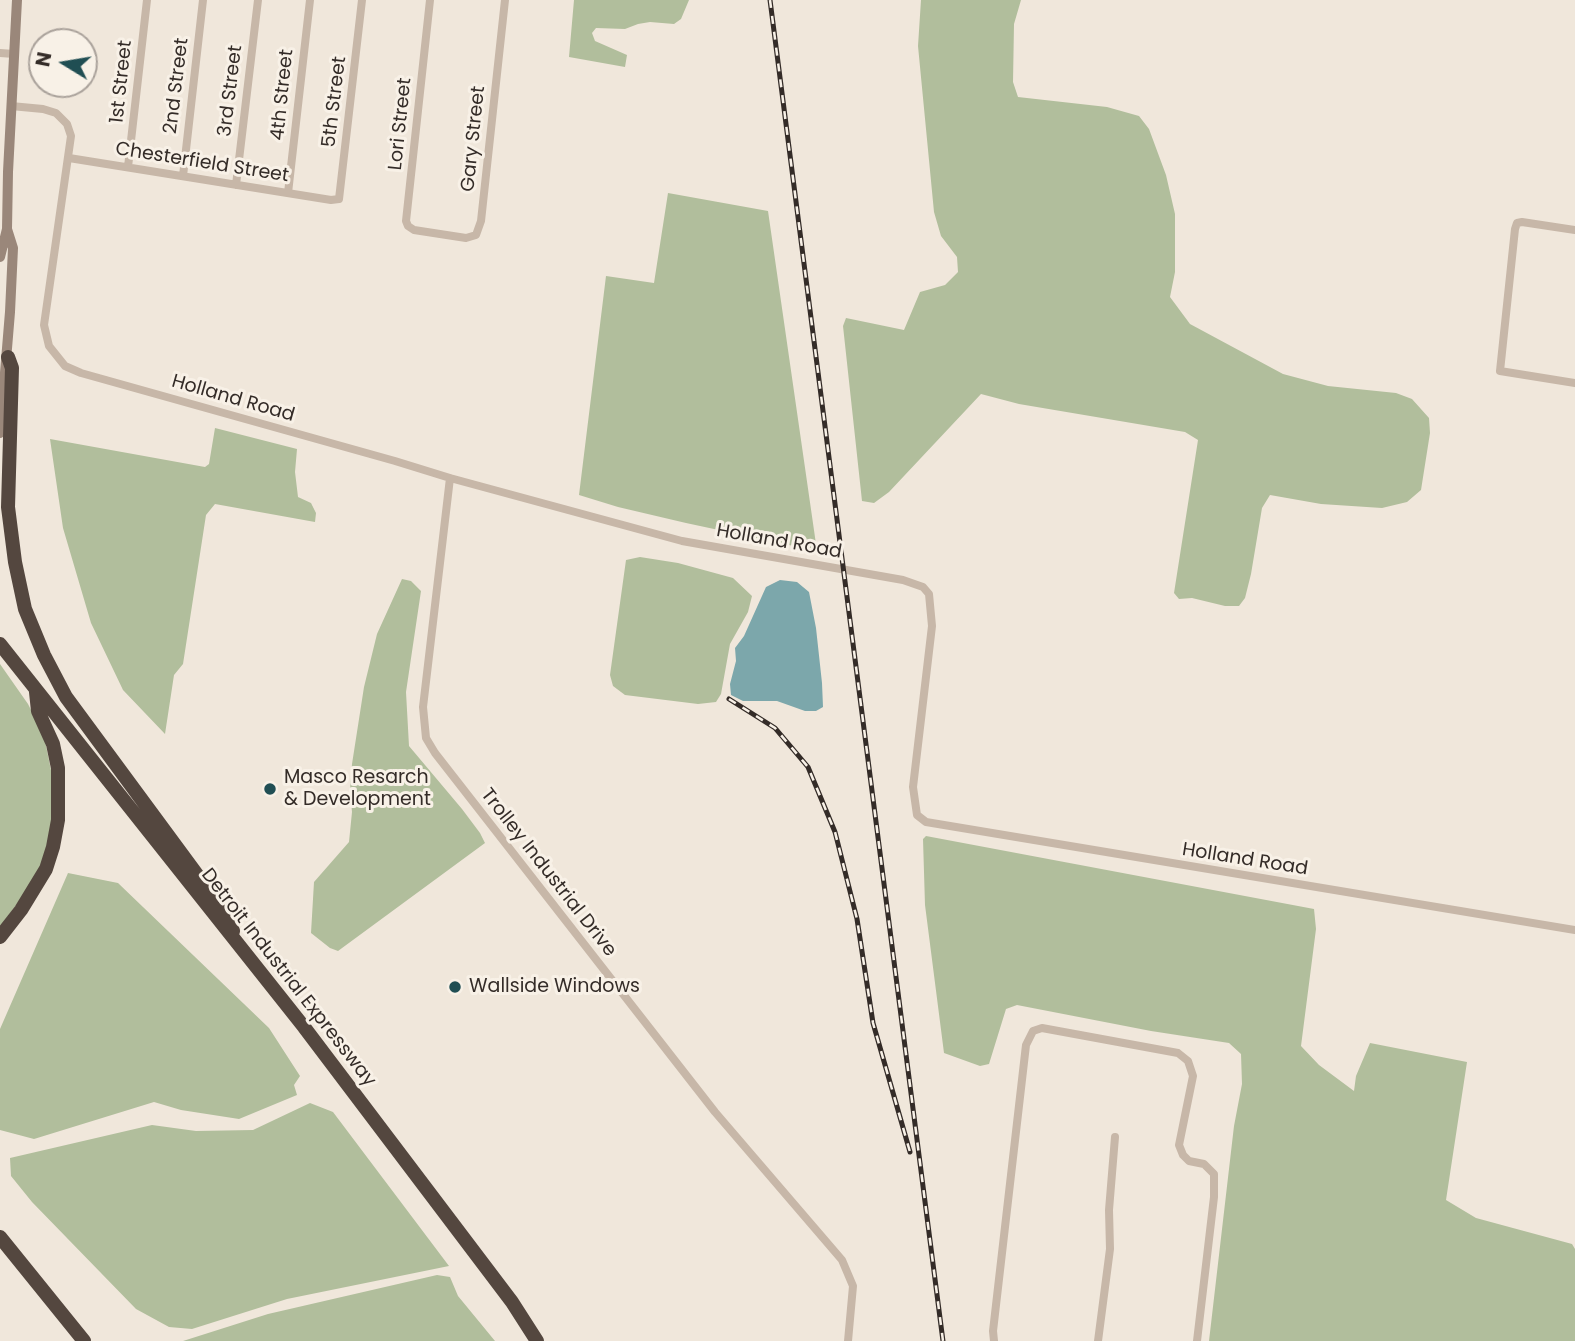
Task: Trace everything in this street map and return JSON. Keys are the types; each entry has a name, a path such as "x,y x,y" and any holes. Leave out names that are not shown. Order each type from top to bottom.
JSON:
{"highway":[{"path":"8,357 12,368 8,507 15,562 25,609 44,655 66,697 226,914 242,951"},
{"name":"Detroit Industrial Expressway","path":"0,644 406,1159 512,1302 537,1341"},
{"path":"0,937 21,910 46,869 54,847 58,820 58,768 52,744 38,711 36,690"},
{"path":"0,1237 84,1341"}],"main road":[{"path":"0,433 8,357 13,248 7,229 4,172 17,0"},
{"path":"0,257 7,229"}],"street":[{"name":"1st Street","path":"128,167 147,0"},
{"name":"2nd Street","path":"183,176 203,0"},
{"name":"3rd Street","path":"236,185 258,0"},
{"name":"4th Street","path":"288,193 310,0"},
{"name":"5th Street","path":"331,200 339,199 362,0"},
{"name":"Lori Street","path":"430,0 406,221 410,229 430,233"},
{"name":"Gary Street","path":"430,233 466,238 476,235 479,230 505,0"},
{"path":"0,52 14,54"},
{"name":"Holland Road","path":"11,106 43,109 60,116 67,124 71,136 44,325 48,346 61,363 81,373 682,541 903,580 923,587 929,594 932,626 913,788 916,815 926,822 1575,930"},
{"name":"Chesterfield Street","path":"69,158 331,200"},
{"path":"1575,230 1527,222 1517,223 1500,371 1575,383"},
{"name":"Trolley Industrial Drive","path":"450,478 423,707 426,738 715,1112 842,1260 853,1286 848,1341"},
{"path":"994,1341 1026,1045 1033,1031 1042,1028 1178,1053 1188,1061 1193,1076 1180,1145 1183,1155 1189,1161 1204,1164 1214,1174 1214,1197 1197,1341"},
{"path":"1098,1341 1110,1249 1109,1210 1115,1137"}],"green space":[{"path":"574,0 689,0 681,19 674,24 650,22 625,29 596,28 592,33 595,41 627,55 625,67 569,57"},
{"path":"921,0 1021,0 1014,24 1013,82 1018,97 1107,107 1139,116 1149,129 1166,175 1175,214 1175,272 1170,297 1190,324 1283,374 1328,386 1396,393 1412,399 1429,418 1430,433 1421,490 1407,502 1382,508 1321,504 1270,495 1262,508 1251,574 1245,598 1239,606 1225,606 1192,598 1179,599 1174,593 1198,440 1185,432 1019,404 981,394 889,492 874,503 862,501 843,326 846,318 904,330 920,292 945,285 958,272 957,257 941,236 934,212 918,46"},
{"path":"668,193 768,211 817,551 618,507 579,495 606,276 654,283"},
{"path":"215,428 297,449 295,472 298,497 311,503 316,513 315,522 215,504 206,515 183,664 174,675 165,734 123,690 91,623 63,528 50,439 205,467 209,464"},
{"path":"640,557 678,563 733,578 752,596 748,612 730,644 721,694 716,702 698,704 625,695 613,686 610,675 626,560"},
{"path":"402,579 411,581 421,591 406,692 409,746 462,809 485,843 338,951 311,933 314,882 349,842 352,764 364,687 377,634"},
{"path":"0,664 28,704 44,736 55,802 47,848 39,869 33,882 0,927"},
{"path":"926,836 1314,909 1316,929 1301,1046 1319,1065 1354,1091 1356,1076 1370,1043 1467,1062 1446,1200 1476,1218 1572,1244 1575,1249 1575,1341 1209,1341 1234,1126 1242,1084 1241,1054 1229,1043 1017,1005 1006,1009 989,1064 980,1066 944,1053 925,905 923,839"},
{"path":"68,873 118,883 269,1028 300,1076 294,1085 297,1095 239,1119 181,1110 154,1102 34,1139 0,1130 0,1029"},
{"path":"310,1103 333,1112 449,1266 287,1299 192,1329 169,1327 136,1309 32,1202 11,1176 10,1158 152,1125 196,1131 253,1130"},
{"path":"437,1275 450,1277 458,1296 495,1341 183,1341 268,1314"}],"water":[{"path":"780,580 797,582 809,592 822,683 823,707 816,711 805,711 777,701 743,701 731,695 735,648 744,636 766,587"}],"railway":[{"path":"770,0 943,1341"},
{"path":"729,699 775,728 808,767 835,832 857,919 873,1023 910,1152"}],"place":[{"name":"Masco Resarch & Development","path":"270,789"},
{"name":"Wallside Windows","path":"455,987"}]}
